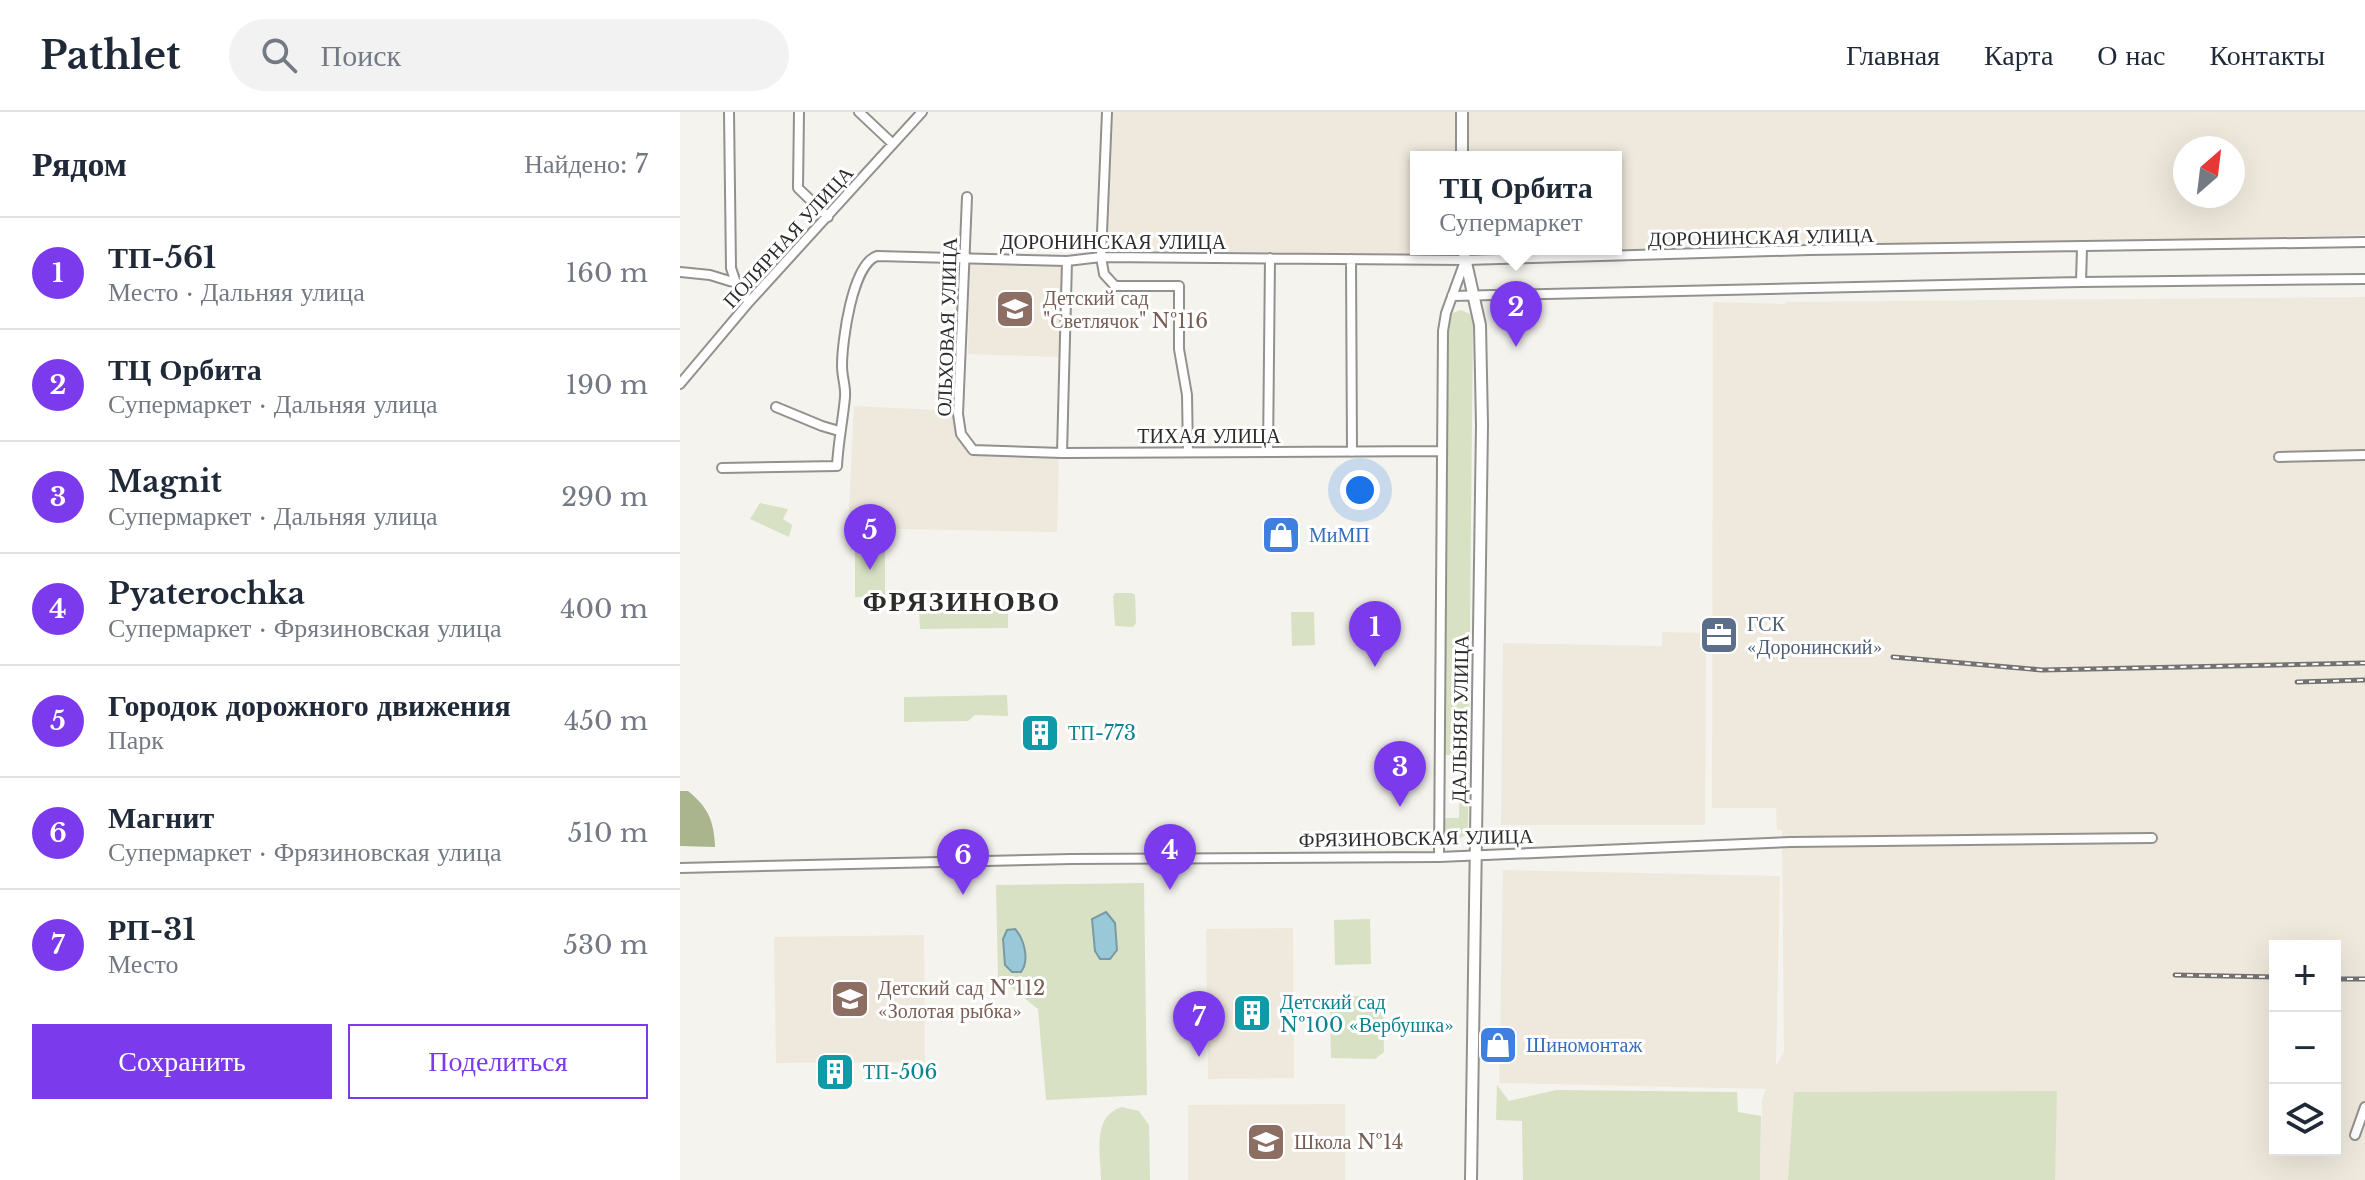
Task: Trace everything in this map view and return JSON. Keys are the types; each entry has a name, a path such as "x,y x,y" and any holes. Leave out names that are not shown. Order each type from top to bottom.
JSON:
{"street":[{"path":"729,112 731,268 736,283 749,302"},
{"path":"799,112 798,188 828,217"},
{"path":"859,112 893,144"},
{"name":"ПОЛЯРНАЯ УЛИЦА","path":"680,384 749,302 922,112"},
{"path":"1107,112 1101,257 1104,274 1115,286 1179,286 1179,349 1187,395 1188,452"},
{"path":"1462,112 1462,151"},
{"name":"ОЛЬХОВАЯ УЛИЦА","path":"967,197 958,414 961,434 973,450 978,450"},
{"name":"ДОРОНИНСКАЯ УЛИЦА","path":"1622,252 2365,242"},
{"path":"2081,282 2082,248"},
{"name":"ДОРОНИНСКАЯ УЛИЦА","path":"839,431 845,402 842,367 846,329 853,292 870,258 884,255 1067,261 1101,257 1351,259 1441,255"},
{"name":"ДАЛЬНЯЯ УЛИЦА","path":"1464,255 1480,325 1482,425 1471,1180"},
{"name":"ДАЛЬНЯЯ УЛИЦА","path":"1439,857 1443,331 1464,255"},
{"path":"1268,452 1270,258"},
{"path":"1351,259 1352,452"},
{"path":"1062,453 1067,261"},
{"path":"680,272 710,275 736,283"},
{"path":"1452,296 2365,279"},
{"path":"722,468 837,466 839,431 776,407"},
{"name":"ТИХАЯ УЛИЦА","path":"978,450 1062,453 1441,451"},
{"path":"2279,457 2365,455"},
{"name":"ФРЯЗИНОВСКАЯ УЛИЦА","path":"680,868 1071,859 1439,857 1791,842 2152,838"},
{"path":"2355,1135 2365,1107"}],"shaded area":[{"path":"1111,112 2365,112 2365,235 1622,253 1622,151 1410,151 1410,255 1527,255 1443,257 1105,249"},
{"name":"Детский сад \"Светлячок\" №116","path":"970,262 1062,264 1059,357 968,354"},
{"path":"2365,297 2365,1180 1760,1180 1762,1100 1766,1089 1499,1083 1503,870 1780,876 1776,1066 1784,1051 1782,830 1777,830 1776,808 1712,808 1713,302 1785,304"},
{"path":"854,406 955,411 965,445 1059,456 1057,532 848,528"},
{"path":"1662,632 1706,633 1705,825 1501,825 1503,643 1662,646"},
{"path":"1293,928 1294,1078 1208,1079 1206,929"},
{"name":"Детский сад №112 «Золотая рыбка»","path":"924,935 925,1062 776,1063 774,937"},
{"name":"Школа №14","path":"1345,1104 1345,1180 1188,1180 1188,1105"}],"green space":[{"path":"1461,310 1470,314 1473,323 1468,827 1467,834 1456,841 1444,836 1441,818 1459,818 1460,755 1442,755 1446,323 1450,314"},
{"path":"760,503 788,509 783,519 792,525 789,537 750,519"},
{"path":"855,544 885,544 885,597 855,597"},
{"path":"1115,593 1135,595 1136,623 1133,627 1115,626"},
{"path":"1008,607 1008,628 920,629 919,608"},
{"path":"1291,612 1314,612 1315,645 1292,646"},
{"path":"1007,695 1008,716 975,715 968,721 904,722 904,697"},
{"path":"680,791 688,791 705,809 711,822 715,847 680,846"},
{"path":"1144,883 1147,1095 1046,1100 1038,1009 998,977 996,885"},
{"path":"1370,919 1371,964 1335,965 1334,920"},
{"path":"1344,996 1383,996 1384,1052 1375,1059 1331,1058 1330,1008"},
{"path":"1497,1085 1509,1101 1556,1090 1737,1092 1738,1112 1761,1116 1760,1180 1523,1180 1522,1121 1496,1120"},
{"path":"2057,1091 2055,1180 1788,1180 1794,1092"},
{"path":"1122,1107 1139,1111 1149,1125 1150,1180 1101,1180 1099,1148 1102,1127 1112,1112"}],"water":[{"path":"1106,912 1115,923 1117,950 1110,959 1100,959 1095,951 1092,919"},
{"path":"1015,929 1025,950 1021,972 1012,972 1005,965 1003,939 1007,930"}],"railway":[{"path":"1893,657 2042,670 2365,663"},
{"path":"2297,682 2365,680"},
{"path":"2175,975 2269,977"},
{"path":"2341,979 2365,979"}],"place":[{"name":"Детский сад \"Светлячок\" №116","path":"1015,309"},
{"name":"ТЦ Орбита","path":"1516,347"},
{"name":"МиМП","path":"1281,535"},
{"name":"Городок дорожного движения","path":"870,570"},
{"name":"ГСК «Доронинский»","path":"1719,635"},
{"name":"ТП-561","path":"1375,667"},
{"name":"ТП-773","path":"1040,733"},
{"name":"Magnit","path":"1400,807"},
{"name":"Pyaterochka","path":"1170,890"},
{"name":"Магнит","path":"963,895"},
{"name":"Детский сад №112 «Золотая рыбка»","path":"850,999"},
{"name":"Детский сад №100 «Вербушка»","path":"1252,1013"},
{"name":"Шиномонтаж","path":"1498,1045"},
{"name":"РП-31","path":"1199,1057"},
{"name":"ТП-506","path":"835,1072"},
{"name":"Школа №14","path":"1266,1142"}],"district":[{"name":"ФРЯЗИНОВО","path":"962,601"}]}
